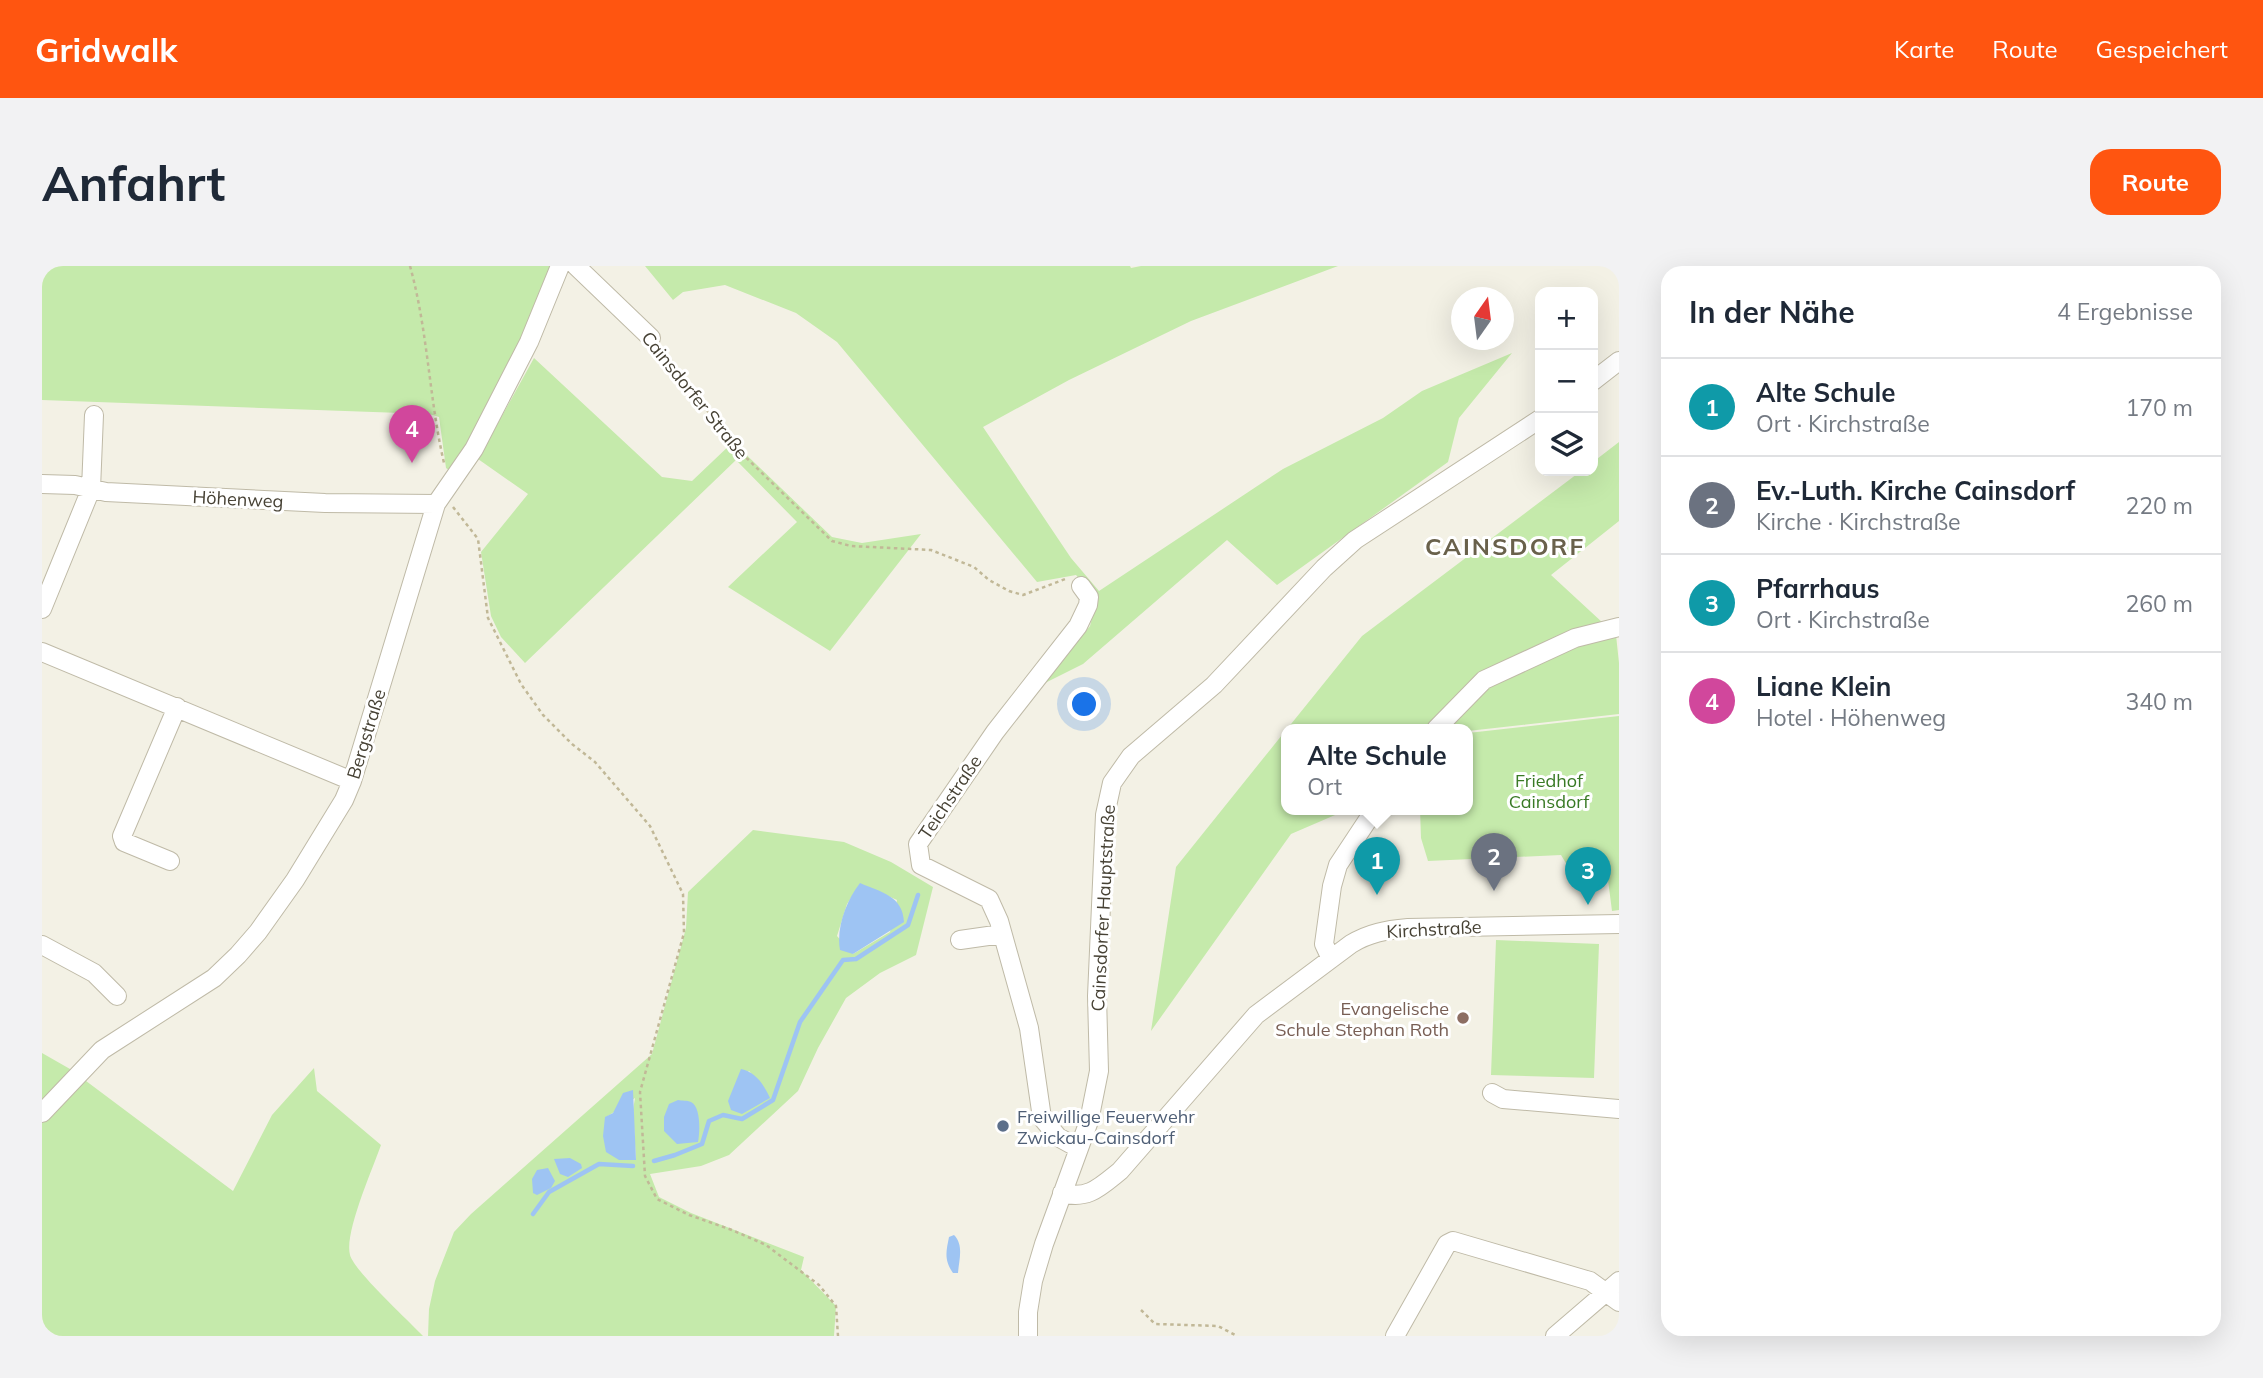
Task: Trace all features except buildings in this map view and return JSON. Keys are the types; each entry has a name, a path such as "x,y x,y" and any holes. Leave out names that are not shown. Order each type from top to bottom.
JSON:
{"street":[{"name":"Bergstraße","path":"42,1113 102,1050 214,978 238,955 295,880 344,800 442,494 474,449 529,342 560,266"},
{"name":"Cainsdorfer Straße","path":"576,266 650,338"},
{"path":"1598,377 1619,361"},
{"path":"42,609 91,489 94,415"},
{"name":"Cainsdorfer Hauptstraße","path":"1028,1336 1028,1312 1033,1280 1089,1121 1099,1071 1097,996 1104,829 1112,783 1131,756 1214,685 1355,540 1535,422"},
{"name":"Höhenweg","path":"42,484 75,485 106,492 325,503 442,494"},
{"name":"Teichstraße","path":"1078,1148 1058,1137 1042,1118 1029,1028 989,899 921,864 918,844 995,732 1078,626 1089,597 1081,586"},
{"path":"1441,724 1485,680 1575,638 1619,627"},
{"path":"42,652 352,781"},
{"path":"170,861 124,842 122,836 177,707"},
{"path":"1331,959 1324,944 1332,886 1338,865 1371,815"},
{"name":"Kirchstraße","path":"1062,1193 1077,1197 1101,1187 1120,1171 1255,1015 1366,935 1408,928 1619,924"},
{"path":"960,940 1002,934"},
{"path":"42,945 94,973 117,996"},
{"path":"1492,1093 1503,1099 1619,1109"},
{"path":"1395,1336 1447,1244 1453,1241 1590,1281 1615,1292 1555,1336"}],"path":[{"path":"410,266 425,337 442,458 442,494 478,539 488,618 521,684 543,715 595,762 650,826 683,894 684,933 640,1092 645,1176 657,1199 689,1215 766,1245 819,1285 836,1306 838,1336"},
{"name":"Cainsdorfer Straße","path":"650,338 675,365 729,441 832,541 851,546 931,550 974,567 989,580 1009,591 1023,594 1066,578 1076,578 1081,586"},
{"path":"1141,1310 1155,1324 1218,1326 1237,1336"}],"green space":[{"path":"42,266 552,266 532,318 487,413 450,471 446,468 439,417 429,414 42,400"},
{"path":"645,266 1338,266 1191,321 1069,380 983,427 1071,558 1099,591 1283,469 1383,418 1422,391 1512,353 1459,418 1448,462 1277,585 1227,540 1083,664 1043,684 1090,626 1097,599 1076,575 1037,582 837,342 796,313 725,285 683,292 673,300"},
{"path":"534,358 662,477 692,481 733,442 832,537 862,543 921,534 830,651 728,587 797,522 736,460 525,663 501,637 491,616 481,552 528,494 478,459"},
{"path":"1619,442 1619,521 1551,575 1616,635 1619,714 1473,730 1473,724 1291,724 1362,636 1574,476 1598,476 1598,458"},
{"name":"Friedhof Cainsdorf","path":"1619,716 1619,910 1612,911 1608,880 1570,870 1561,855 1428,861 1421,838 1420,815 1473,815 1473,732"},
{"path":"1281,736 1281,815 1335,815 1291,834 1151,1031 1176,867"},
{"path":"753,830 844,842 891,862 933,887 916,955 880,973 846,998 798,1091 729,1155 701,1166 650,1174 659,1197 691,1213 804,1257 801,1270 836,1306 834,1336 428,1336 429,1309 435,1281 454,1232 652,1054 686,928 688,892","holes":["860,884 897,900 890,932 853,954 837,936 847,904","749,1071 765,1089 733,1091 736,1083","635,1098 633,1110 636,1160 605,1118"]},
{"path":"1496,940 1599,944 1594,1078 1491,1075"},
{"path":"42,1053 70,1069 233,1191 272,1115 314,1068 317,1091 381,1145 355,1217 349,1245 350,1255 372,1284 423,1336 42,1336"}],"water":[{"path":"860,883 890,896 900,906 904,922 853,954 840,950 839,933 846,906"},
{"path":"741,1069 759,1080 770,1098 742,1114 731,1110 728,1101"},
{"path":"633,1090 636,1160 619,1160 606,1152 603,1136 605,1117 613,1113 623,1093"},
{"path":"678,1100 691,1102 697,1109 698,1142 677,1144 664,1131 664,1117 669,1104"},
{"path":"570,1158 581,1164 582,1168 568,1177 560,1174 554,1159"},
{"path":"548,1168 555,1181 551,1188 537,1195 533,1193 532,1179 537,1170"},
{"path":"954,1235 960,1248 958,1273 953,1273 946,1256 949,1237"}],"waterway":[{"path":"654,1161 702,1144 709,1121 723,1115 742,1119 773,1100 800,1022 843,960 856,959 908,925 918,895"},
{"path":"533,1214 549,1192 599,1164 633,1166"}],"place":[{"name":"Liane Klein","path":"412,463"},
{"name":"Ev.-Luth. Kirche Cainsdorf","path":"1494,891"},
{"name":"Alte Schule","path":"1377,895"},
{"name":"Pfarrhaus","path":"1588,905"},
{"name":"Evangelische Schule Stephan Roth","path":"1463,1018"},
{"name":"Freiwillige Feuerwehr Zwickau-Cainsdorf","path":"1003,1126"}],"district":[{"name":"CAINSDORF","path":"1505,546"}]}
